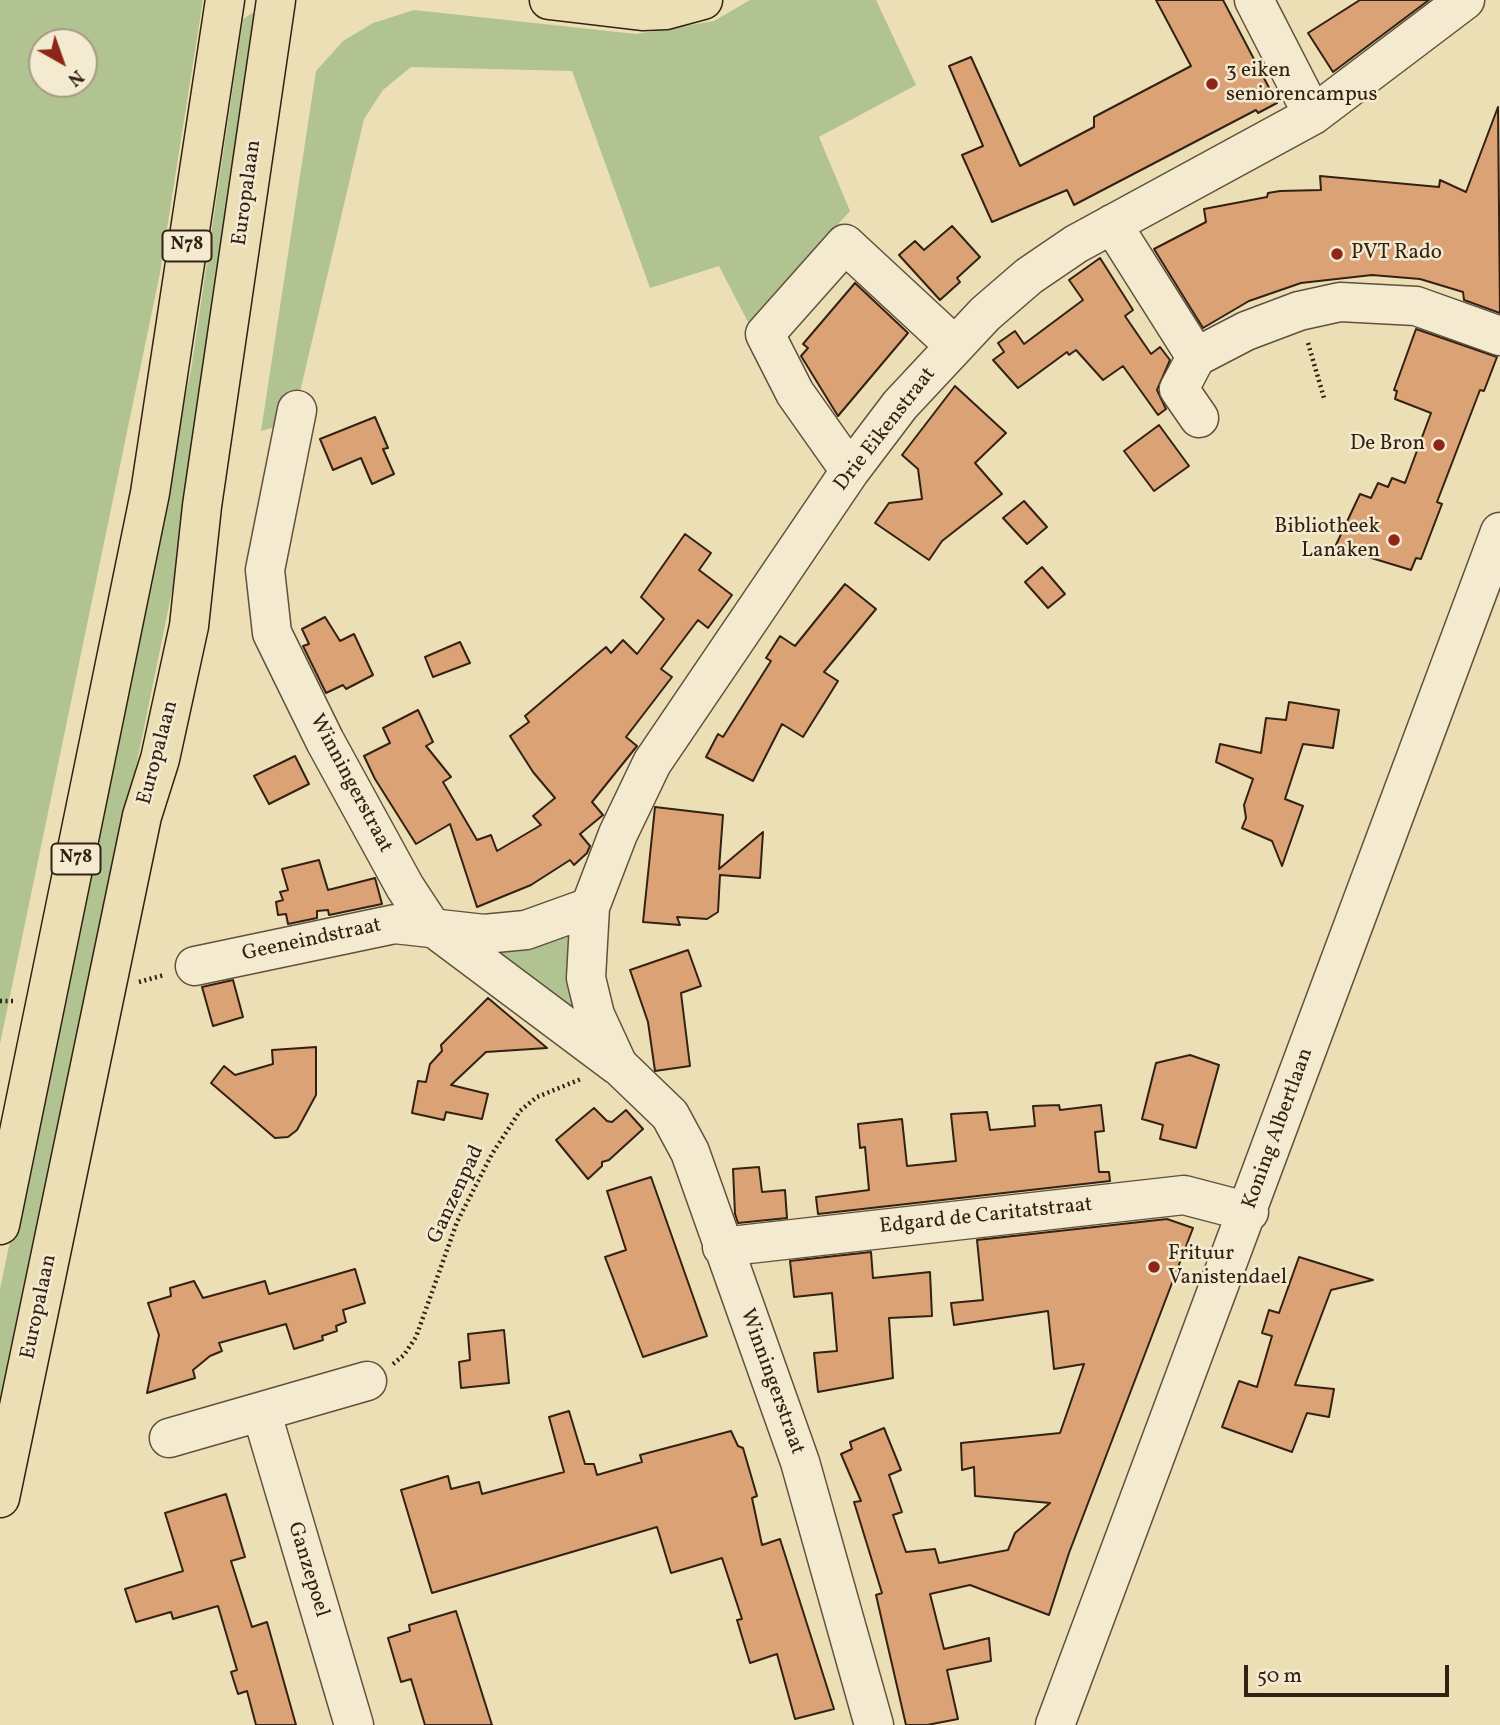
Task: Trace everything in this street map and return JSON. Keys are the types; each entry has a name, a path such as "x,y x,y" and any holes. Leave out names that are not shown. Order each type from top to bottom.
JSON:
{"main road":[{"name":"N78","path":"0,1225 150,493 225,0"},
{"name":"Europalaan","path":"0,1498 142,816 160,760 189,626 202,506 276,0"},
{"path":"548,0 642,11 666,10 703,0"}],"street":[{"path":"1254,0 1313,115"},
{"name":"Drie Eikenstraat","path":"590,907 618,834 652,763 850,471 900,405 985,314 1029,276 1112,224 1313,115 1465,0"},
{"path":"1112,224 1196,357"},
{"path":"850,471 795,393 765,334 845,244 955,346"},
{"path":"1199,418 1179,389 1196,357 1246,331 1299,312 1340,302 1416,306 1500,336"},
{"name":"Winningerstraat","path":"297,410 265,570 272,633 325,741 405,887 430,925 618,1065 670,1115 690,1152 800,1462 874,1725"},
{"name":"Koning Albertlaan","path":"1055,1725 1249,1212 1500,532"},
{"path":"430,925 484,934 526,930 590,907"},
{"name":"Winningerstraat","path":"590,907 586,978 595,1014 618,1065"},
{"name":"Geeneindstraat","path":"195,966 395,924 430,925"},
{"name":"Edgard de Caritatstraat","path":"722,1247 1184,1195 1249,1212"},
{"path":"169,1438 262,1414 367,1381"},
{"name":"Ganzepoel","path":"262,1414 354,1725"}],"path":[{"path":"1299,312 1324,398"},
{"name":"Ganzenpad","path":"367,1381 404,1355 416,1337 457,1222 492,1154 520,1111 546,1093 618,1065"}],"green space":[{"path":"0,0 203,0 160,273 0,1044"},
{"path":"750,0 876,0 916,85 819,137 850,211 749,324 719,266 650,288 572,71 411,67 383,90 364,119 293,422 261,431 316,71 343,41 373,23 414,10 636,34 714,21"},
{"path":"252,13 261,14 214,387 0,1429 0,1289 191,370 243,19"},
{"path":"573,930 578,1025 485,950"}],"building":[{"name":"3 eiken seniorencampus","path":"1156,0 1223,0 1277,103 1258,113 1256,110 1074,205 1067,190 992,222 962,155 983,146 949,66 971,57 1020,166 1094,127 1094,117 1191,66"},
{"path":"1360,0 1429,0 1333,72 1308,33"},
{"name":"PVT Rado","path":"1498,107 1500,313 1464,300 1463,292 1420,279 1372,275 1301,283 1249,301 1203,328 1154,249 1206,222 1204,209 1267,197 1268,193 1280,191 1321,190 1320,176 1439,187 1440,180 1466,192"},
{"path":"952,226 980,257 957,278 960,282 940,300 899,255 915,241 924,250"},
{"path":"1100,258 1133,310 1125,316 1151,354 1160,347 1170,360 1157,390 1166,409 1158,415 1123,366 1103,380 1076,350 1069,355 1067,352 1018,388 993,360 1004,352 998,343 1015,331 1024,344 1083,300 1069,280"},
{"path":"855,283 908,333 838,416 801,356 808,348 803,344"},
{"name":"De Bron","path":"1416,329 1497,357 1484,391 1480,390 1437,502 1442,504 1421,559 1416,558 1411,570 1335,547 1360,494 1371,498 1378,483 1388,487 1392,478 1405,483 1431,413 1395,399 1397,391 1394,390"},
{"path":"955,386 1006,433 975,463 1002,494 942,541 929,560 875,523 889,503 922,499 918,469 902,455"},
{"path":"375,417 388,448 383,449 394,474 372,484 361,458 333,470 320,439"},
{"path":"1159,425 1189,466 1154,491 1124,451"},
{"path":"1024,501 1047,527 1027,544 1003,518"},
{"path":"685,534 711,553 699,570 732,595 708,628 698,620 661,669 672,677 626,737 637,746 592,802 603,815 580,834 590,846 587,853 574,865 570,860 531,885 477,907 450,824 416,844 375,779 364,756 390,743 383,728 418,710 433,742 426,746 451,777 443,782 477,840 491,835 497,851 541,825 533,816 555,798 533,772 510,736 529,722 525,716 606,647 611,653 623,640 637,654 664,619 641,597"},
{"path":"1042,567 1065,594 1048,608 1025,582"},
{"path":"845,584 876,609 824,672 838,681 803,737 782,724 753,781 706,757 718,734 723,737 771,661 766,658 780,636 795,646"},
{"path":"325,617 340,641 354,634 373,675 346,689 343,685 326,693 303,646 309,644 302,629"},
{"path":"460,642 470,663 433,677 425,657"},
{"path":"1289,702 1339,710 1333,748 1303,744 1285,799 1303,806 1282,866 1272,841 1242,828 1246,818 1244,805 1253,779 1216,762 1220,744 1261,753 1266,718 1286,720"},
{"path":"295,756 309,784 269,804 254,776"},
{"path":"655,807 723,815 719,869 763,832 760,878 720,875 718,912 707,919 677,917 680,925 643,922"},
{"path":"319,860 328,890 375,878 382,904 329,915 328,910 317,911 317,918 288,924 286,914 278,915 276,902 283,900 280,892 288,890 282,869"},
{"path":"688,950 701,986 681,993 690,1066 655,1071 648,1022 630,970"},
{"path":"233,980 243,1017 213,1026 202,987"},
{"path":"488,998 547,1048 486,1052 451,1085 488,1094 482,1119 446,1112 444,1120 412,1113 418,1081 426,1082 430,1064 442,1051 441,1045"},
{"path":"316,1047 316,1095 297,1130 288,1137 275,1138 211,1083 224,1066 235,1075 273,1064 272,1050"},
{"path":"1190,1055 1219,1065 1196,1148 1160,1139 1163,1125 1142,1119 1156,1063"},
{"path":"1059,1105 1060,1110 1101,1105 1104,1131 1095,1132 1099,1172 1109,1172 1110,1181 818,1214 816,1197 869,1190 865,1147 860,1148 858,1124 902,1119 907,1166 956,1161 951,1114 987,1112 990,1130 1035,1126 1033,1106"},
{"path":"594,1108 607,1121 612,1122 626,1110 643,1129 609,1160 602,1162 602,1166 588,1179 556,1140"},
{"path":"759,1167 762,1192 785,1190 787,1218 738,1223 735,1214 733,1169"},
{"path":"651,1177 707,1336 643,1357 605,1257 626,1250 607,1191"},
{"path":"1167,1219 1193,1228 1069,1553 1049,1615 970,1585 930,1594 944,1649 989,1638 991,1661 947,1670 958,1719 927,1725 906,1725 876,1595 882,1593 854,1502 861,1501 841,1454 852,1449 850,1442 884,1428 901,1470 889,1475 902,1512 893,1515 906,1552 935,1549 939,1563 1008,1550 1015,1533 1050,1503 975,1496 974,1467 962,1470 961,1443 1060,1433 1084,1364 1054,1369 1048,1311 954,1325 951,1303 983,1300 977,1240"},
{"path":"871,1252 873,1278 930,1272 932,1316 889,1318 893,1378 818,1392 814,1353 837,1351 832,1293 794,1297 790,1261"},
{"path":"1299,1257 1373,1280 1331,1290 1295,1385 1334,1389 1329,1417 1307,1413 1292,1452 1222,1427 1239,1381 1257,1387 1272,1336 1262,1333 1269,1310 1279,1313"},
{"path":"355,1269 365,1303 343,1310 346,1322 336,1326 337,1331 322,1336 323,1340 294,1349 286,1324 219,1343 222,1351 210,1356 193,1370 195,1378 147,1393 159,1335 148,1303 171,1296 170,1288 194,1281 203,1298 265,1281 269,1294"},
{"path":"504,1330 509,1383 461,1388 459,1362 470,1360 468,1334"},
{"path":"569,1411 585,1464 594,1464 597,1475 642,1462 640,1455 731,1431 738,1446 743,1448 757,1496 752,1498 762,1545 780,1539 834,1709 795,1719 777,1654 750,1663 737,1620 742,1619 722,1558 671,1573 657,1527 432,1593 401,1490 448,1476 451,1489 479,1482 482,1494 564,1472 549,1417"},
{"path":"226,1494 245,1557 231,1561 252,1627 267,1622 296,1725 256,1725 247,1691 238,1694 231,1672 237,1670 218,1606 173,1619 171,1612 136,1622 125,1589 183,1571 165,1513"},
{"path":"456,1611 492,1725 425,1725 411,1679 401,1682 388,1638 410,1631 409,1625"}],"place":[{"name":"3 eiken seniorencampus","path":"1212,84"},
{"name":"PVT Rado","path":"1337,254"},
{"name":"De Bron","path":"1439,445"},
{"name":"Bibliotheek Lanaken","path":"1394,540"},
{"name":"Frituur Vanistendael","path":"1154,1267"}]}
